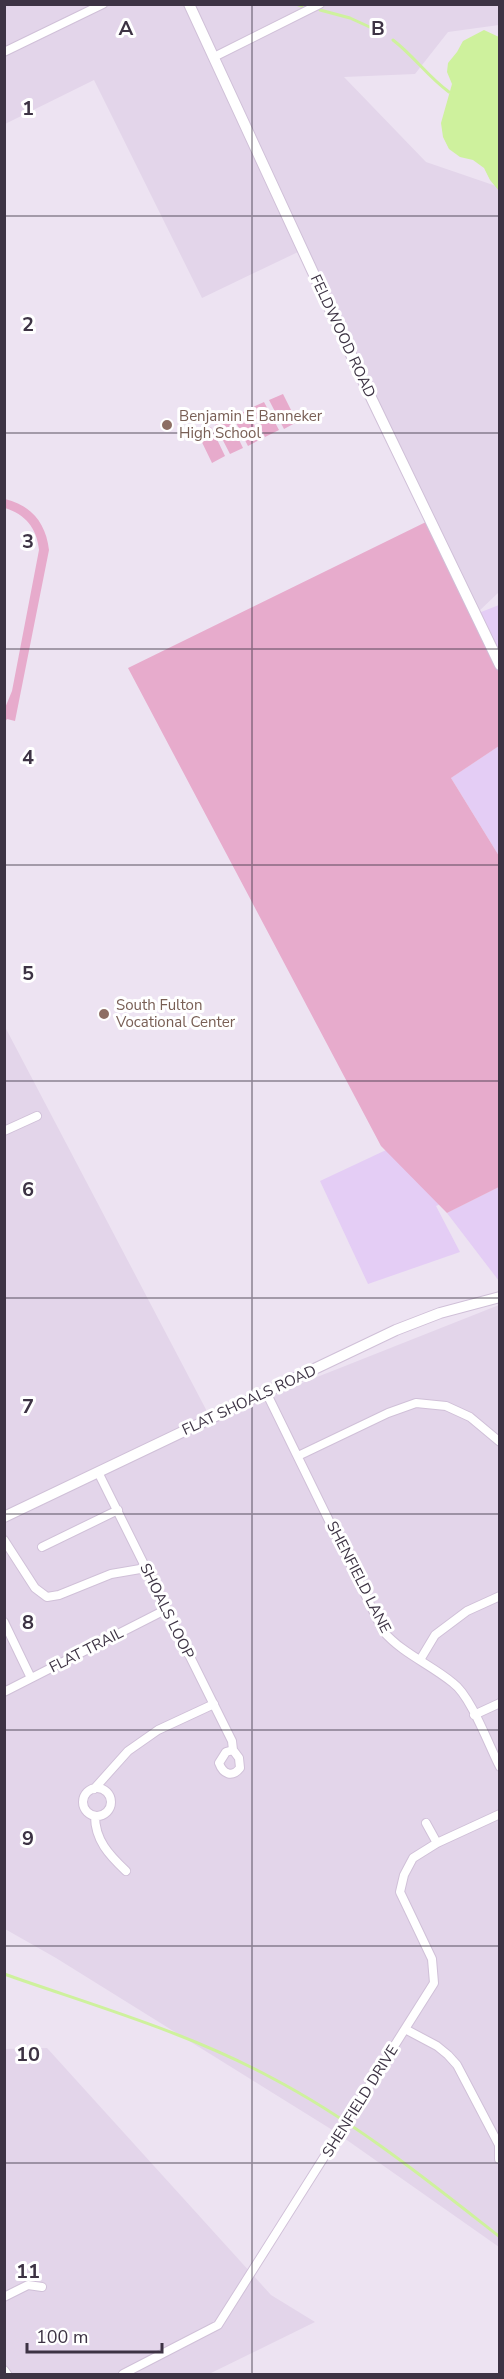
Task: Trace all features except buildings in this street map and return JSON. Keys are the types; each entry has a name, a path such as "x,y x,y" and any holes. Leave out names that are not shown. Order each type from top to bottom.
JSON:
{"street":[{"path":"4,52 103,4"},
{"name":"FELDWOOD ROAD","path":"189,4 365,385 500,665"},
{"path":"214,57 320,4"},
{"path":"4,1131 38,1116"},
{"name":"FLAT SHOALS ROAD","path":"4,1517 396,1330 440,1314 500,1297"},
{"name":"SHENFIELD LANE","path":"266,1392 383,1631 396,1646 455,1684 474,1715 500,1767"},
{"path":"298,1456 388,1413 416,1403 446,1406 470,1418 500,1442"},
{"name":"SHOALS LOOP","path":"98,1472 232,1741 233,1750"},
{"path":"42,1547 118,1510"},
{"path":"4,1540 35,1588 47,1597 59,1595 111,1574 147,1568"},
{"path":"420,1660 435,1635 468,1611 500,1596"},
{"name":"FLAT TRAIL","path":"4,1692 166,1609"},
{"path":"4,1622 32,1678"},
{"path":"474,1715 500,1703"},
{"path":"93,1789 107,1792 111,1800 107,1812 95,1816 87,1812 83,1803 86,1794 128,1751 158,1730 214,1704"},
{"name":"SHENFIELD DRIVE","path":"123,2374 218,2325 434,1983 432,1959 400,1892 404,1875 413,1858 436,1843 500,1814"},
{"path":"95,1816 97,1835 108,1855 126,1871"},
{"path":"426,1823 436,1843"},
{"path":"405,2029 437,2046 457,2065 499,2145 499,2159"},
{"path":"4,2296 28,2285 42,2287"},
{"path":"4,2370 7,2374"}],"shaded area":[{"path":"5,5 499,5 499,25 448,32 415,74 344,77 426,162 499,187 499,592 476,614 298,252 202,298 94,80 5,124"},
{"path":"484,30 499,37 499,191 484,168 449,149 443,137 441,123 452,84 447,72 448,63 463,41"},
{"path":"283,394 297,422 284,429 269,400"},
{"path":"264,402 279,430 265,437 251,408"},
{"path":"247,410 261,439 248,446 233,417"},
{"path":"229,419 243,448 230,454 215,425"},
{"path":"211,427 225,456 212,463 198,434"},
{"path":"5,499 22,506 36,517 45,531 49,550 15,721 7,719 5,722 5,708 12,691 39,550 36,535 29,523 18,514 5,508"},
{"path":"430,520 499,667 499,746 451,778 499,856 499,1187 447,1213 381,1146 128,668"},
{"path":"499,605 499,667 476,614"},
{"path":"499,746 499,856 451,778"},
{"path":"4,1025 211,1419 499,1305 499,2247 334,2131 56,1958 5,1929"},
{"path":"499,1097 499,1178 436,1206 460,1252 368,1284 320,1181"},
{"path":"499,1187 499,1281 447,1213"},
{"path":"47,2048 271,2295 315,2322 209,2374 5,2374 4,2049"}],"waterway":[{"path":"296,4 302,6"},
{"path":"320,10 350,18 374,29"},
{"path":"393,40 449,92"},
{"path":"4,1974 174,2033 272,2078 361,2132 500,2237"}],"place":[{"name":"Benjamin E Banneker High School","path":"167,425"},
{"name":"South Fulton Vocational Center","path":"104,1014"}]}
